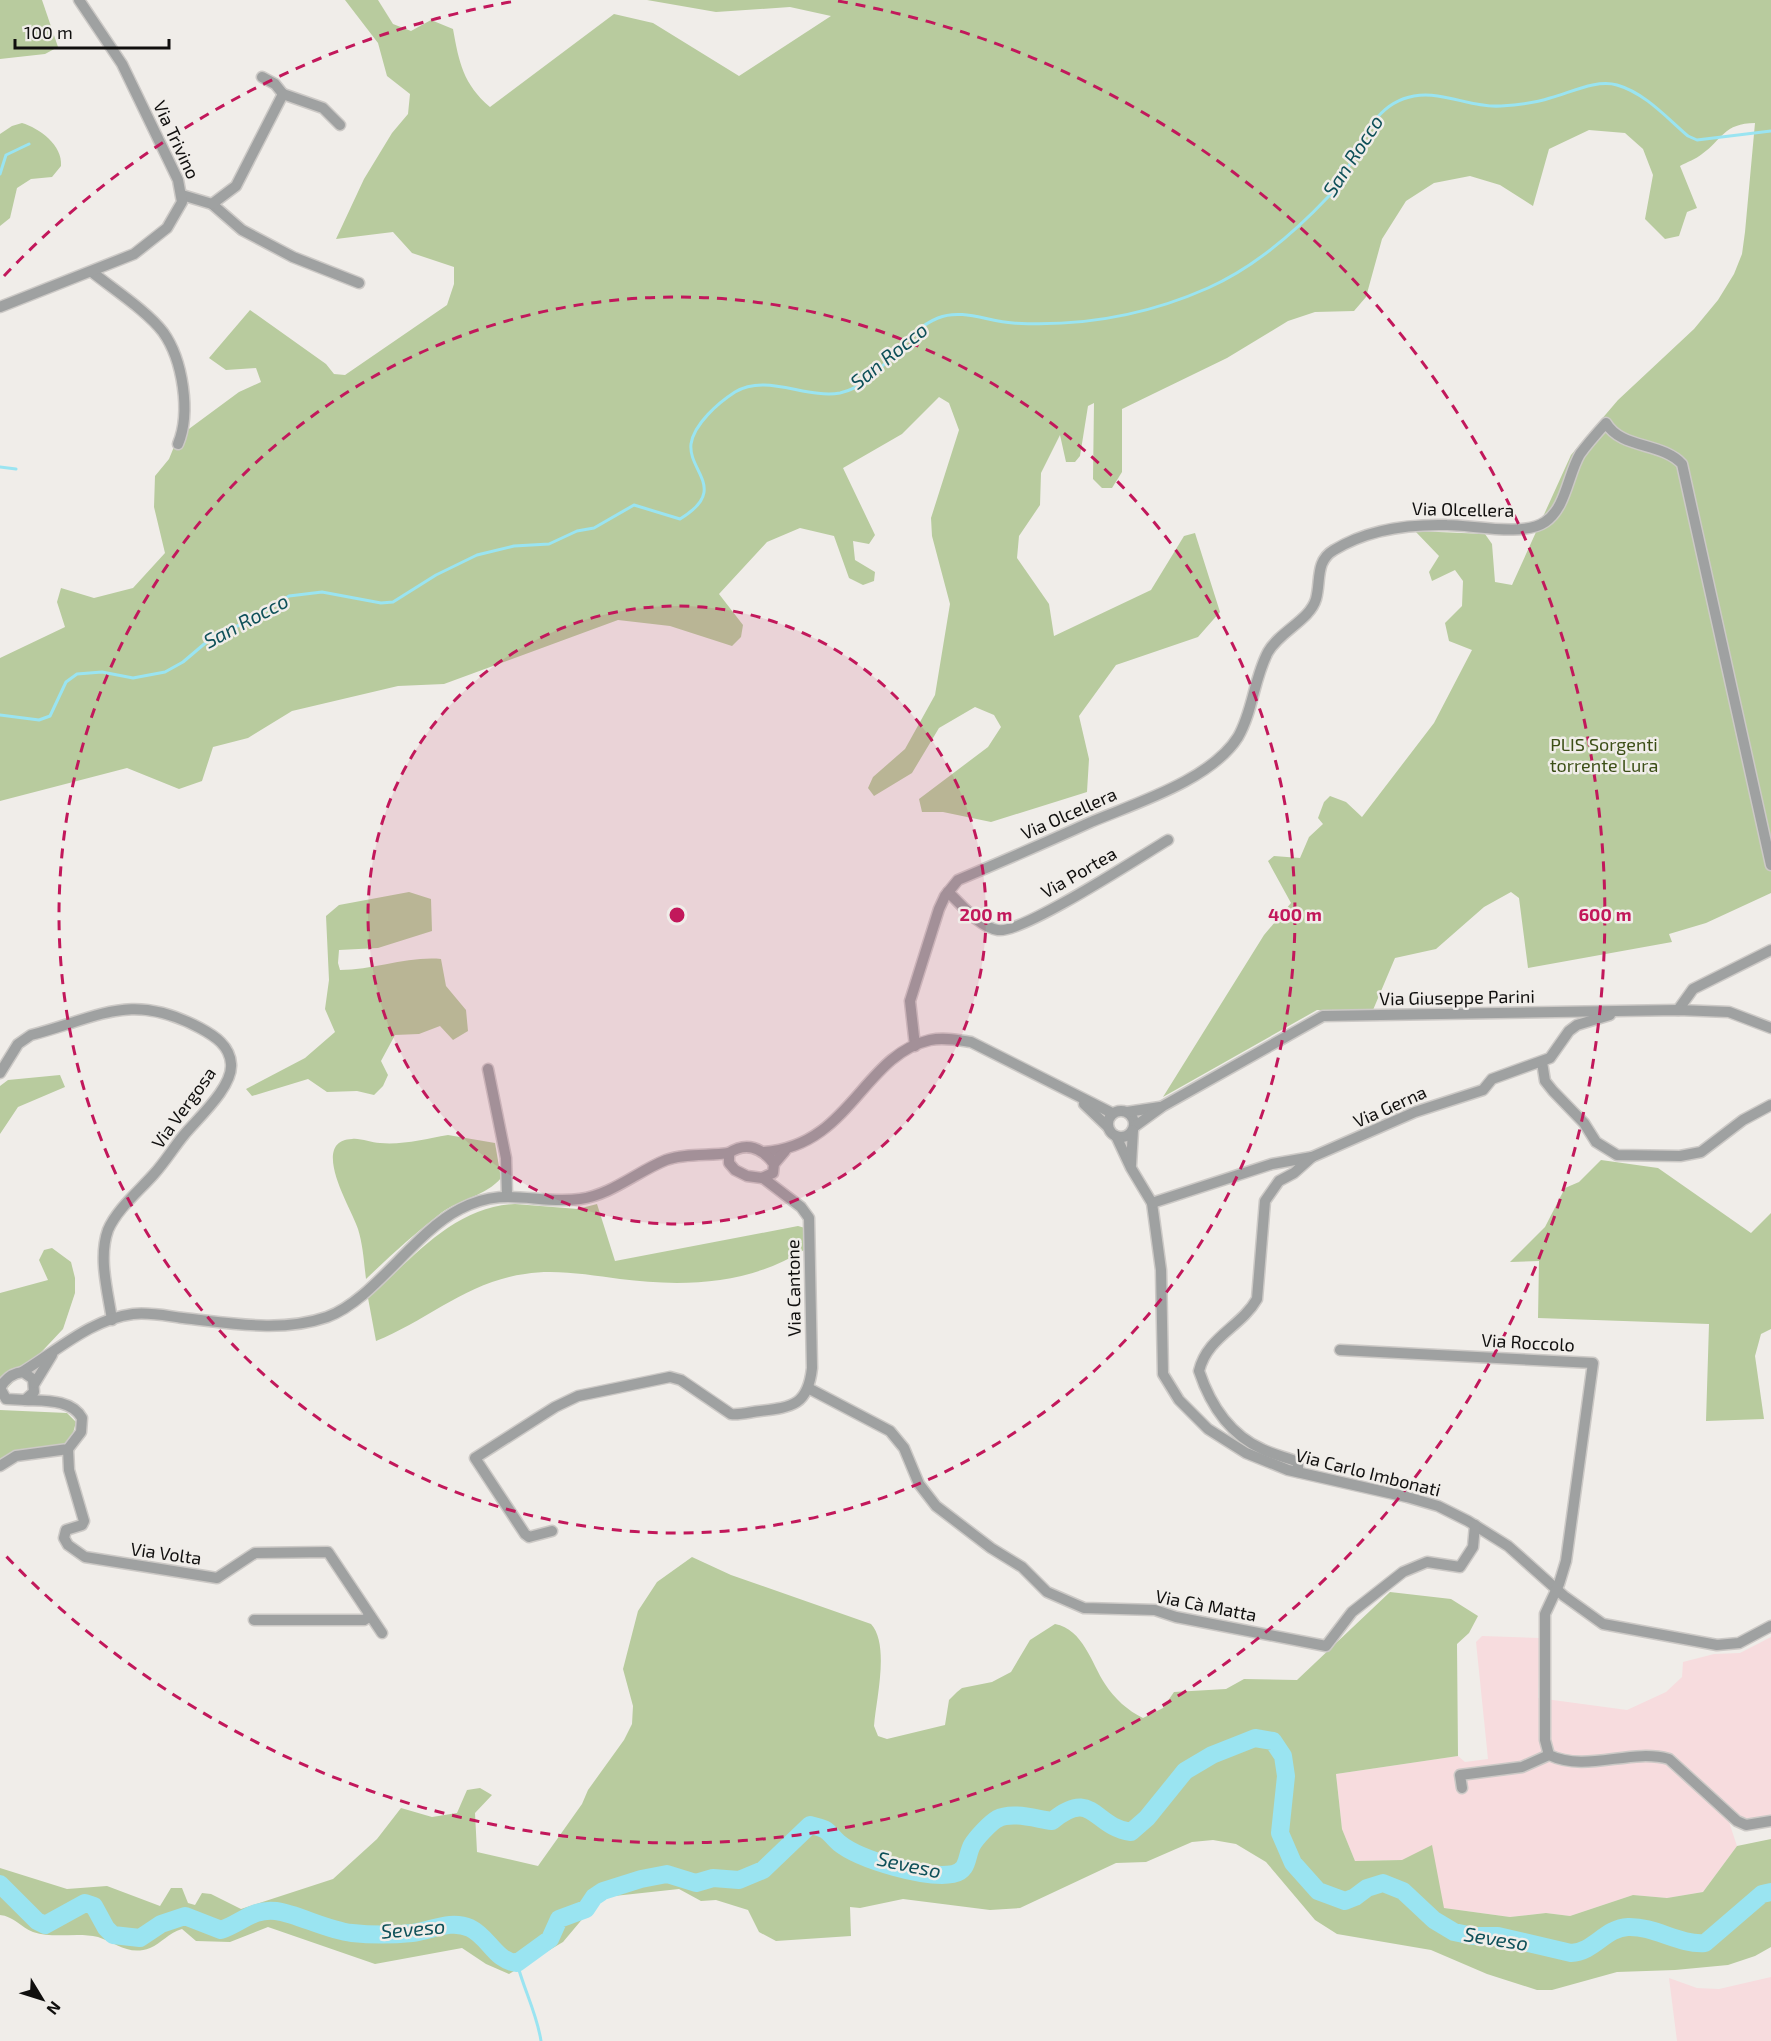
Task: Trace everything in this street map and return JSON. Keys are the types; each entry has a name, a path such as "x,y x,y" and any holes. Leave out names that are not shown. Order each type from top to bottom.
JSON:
{"street":[{"name":"Via Trivino","path":"0,307 134,254 167,228 179,211 182,195 178,180 122,64 79,0"},
{"path":"262,76 275,84 283,94 323,108 340,125"},
{"path":"212,204 236,186 283,94"},
{"path":"182,195 212,204 242,230 293,257 359,283"},
{"path":"92,272 157,326 168,342 186,400 185,420 178,444"},
{"name":"Via Olcellera","path":"915,1046 910,1001 939,909 958,880 1179,784 1223,754 1238,736 1269,651 1281,633 1310,611 1316,599 1322,562 1332,550 1377,531 1401,526 1447,525 1514,529 1535,526 1547,521 1557,507 1579,456 1606,423 1616,434 1668,452 1682,464 1771,865"},
{"name":"Via Portea","path":"948,892 987,927 1001,931 1016,927 1083,891 1167,840"},
{"path":"1678,1011 1693,989 1771,950"},
{"name":"Via Vergosa","path":"0,1073 18,1044 31,1035 122,1008 160,1011 184,1019 220,1040 229,1053 231,1065 226,1083 170,1155 117,1214 109,1228 104,1255 112,1320"},
{"path":"1622,1012 1577,1025 1569,1031 1551,1058 1542,1062 1545,1081 1584,1123 1596,1142 1617,1155 1692,1155 1710,1147 1743,1120 1771,1105"},
{"name":"Via Giuseppe Parini","path":"1133,1128 1163,1106 1323,1016 1729,1012 1771,1028"},
{"path":"702,1156 732,1167 747,1176 770,1172 785,1151 836,1121 889,1062 915,1046 946,1038 971,1042 1079,1099 1112,1113 1127,1112 1133,1118 1131,1168"},
{"name":"Via Gerna","path":"1152,1203 1272,1164 1312,1156 1355,1140 1415,1112 1483,1090 1492,1079 1528,1064 1542,1062"},
{"path":"488,1069 506,1158 507,1195"},
{"path":"1079,1099 1112,1132 1125,1136 1133,1128"},
{"name":"Via Giuseppe Parini","path":"1127,1112 1163,1106"},
{"path":"1112,1113 1112,1132"},
{"name":"Via Carlo Imbonati","path":"1112,1132 1152,1203 1161,1270 1161,1364 1165,1379 1193,1415 1226,1442 1246,1453 1298,1472 1438,1506 1475,1525 1514,1551 1556,1589 1603,1624 1727,1645 1739,1643 1771,1626"},
{"path":"0,1466 16,1456 68,1449 81,1432 82,1418 68,1404 3,1400 0,1388 7,1378 22,1372 82,1332 134,1314 278,1326 328,1316 353,1302 440,1222 478,1201 507,1195 564,1200 582,1199 598,1195 665,1160 683,1156 729,1153 742,1146 764,1152 785,1151"},
{"path":"764,1152 770,1172"},
{"path":"729,1153 729,1163 732,1167"},
{"path":"1298,1472 1298,1462 1261,1449 1236,1434 1222,1417 1204,1387 1199,1371 1210,1345 1249,1310 1257,1299 1267,1194 1279,1180 1294,1173 1312,1156"},
{"name":"Via Cantone","path":"552,1531 529,1537 525,1534 475,1458 555,1407 578,1396 670,1377 681,1380 731,1414 788,1408 802,1399 808,1388 812,1368 809,1218 801,1207 778,1189 770,1172"},
{"name":"Via Roccolo","path":"1340,1350 1593,1363 1570,1538 1556,1589"},
{"path":"25,1400 54,1352"},
{"path":"22,1372 35,1385 45,1401"},
{"name":"Via Cà Matta","path":"808,1388 890,1431 904,1448 919,1484 936,1506 991,1548 1022,1567 1047,1592 1084,1608 1155,1610 1176,1617 1326,1646 1352,1612 1403,1572 1427,1562 1460,1567 1473,1547 1475,1525"},
{"name":"Via Volta","path":"68,1449 69,1470 84,1521 82,1525 66,1530 64,1538 68,1545 85,1557 217,1578 255,1554 328,1552 382,1634"},
{"path":"1556,1589 1545,1614 1544,1634 1545,1740 1550,1755 1562,1761 1579,1762 1634,1755 1656,1755 1669,1759 1737,1821 1746,1825 1771,1821"},
{"path":"254,1620 364,1620 370,1616"},
{"path":"1462,1788 1460,1775 1522,1767 1550,1755"}],"shaded area":[{"path":"1482,1636 1540,1638 1538,1698 1627,1710 1666,1692 1682,1677 1683,1662 1714,1654 1740,1653 1771,1637 1771,1815 1729,1822 1737,1846 1703,1892 1667,1898 1633,1895 1570,1916 1546,1913 1510,1917 1444,1908 1402,1860 1355,1861 1342,1829 1336,1774 1458,1756 1465,1762 1488,1759 1476,1642"},
{"path":"1771,1977 1771,2041 1677,2041 1669,1978 1697,1988 1719,1989"}],"green space":[{"path":"0,0 42,0 58,47 45,54 0,59"},
{"name":"PLIS Sorgenti torrente Lura","path":"345,0 378,0 393,24 411,31 431,20 453,29 468,81 490,107 614,14 653,23 739,76 831,16 790,7 716,12 647,0 1771,0 1771,893 1706,923 1669,934 1672,942 1528,968 1519,898 1511,892 1484,907 1436,949 1395,958 1373,1010 1317,1010 1163,1097 1264,935 1291,903 1268,861 1274,856 1300,858 1309,837 1323,824 1318,818 1324,802 1330,796 1346,802 1362,817 1434,723 1472,650 1449,641 1445,623 1462,606 1463,581 1455,570 1432,581 1429,572 1439,556 1415,531 1485,534 1492,544 1495,582 1512,585 1571,455 1618,400 1694,329 1718,300 1734,274 1742,254 1755,123 1730,129 1700,156 1680,166 1697,208 1687,212 1679,236 1665,239 1645,219 1653,175 1643,149 1625,133 1589,130 1549,149 1533,206 1500,185 1470,176 1434,183 1406,201 1382,239 1366,297 1354,311 1315,312 1288,321 1227,358 1122,409 1122,472 1112,488 1102,488 1093,479 1094,403 1088,406 1080,456 1075,462 1066,462 1060,435 1041,473 1040,505 1019,536 1017,558 1049,604 1054,636 1151,590 1184,536 1195,533 1220,612 1198,637 1116,665 1079,716 1089,759 1087,792 991,822 943,812 922,812 919,799 988,747 1001,727 994,715 975,707 939,728 912,773 874,796 868,788 873,777 905,749 935,695 950,604 932,536 931,518 959,430 949,403 939,397 902,434 843,468 875,535 869,544 853,541 855,560 875,572 874,581 863,585 849,578 834,536 800,528 767,542 719,594 743,625 741,637 732,646 670,626 618,620 444,684 398,686 292,711 248,738 213,747 202,781 179,789 127,768 0,801 0,658 65,627 57,602 61,588 94,598 133,588 165,553 154,507 155,476 169,459 178,437 239,392 261,382 256,368 226,370 209,358 250,310 326,364 334,374 345,375 447,305 454,284 454,267 412,253 393,232 336,239 364,179 392,133 408,114 410,94 387,76 378,43"},
{"path":"22,123 49,138 61,158 61,166 52,177 31,179 17,188 10,218 0,226 0,134"},
{"path":"409,892 431,899 432,931 378,948 339,950 340,970 416,959 441,959 446,986 466,1010 468,1031 453,1040 440,1026 419,1034 395,1035 381,1061 388,1075 383,1086 374,1095 357,1091 327,1092 308,1079 252,1096 246,1089 305,1058 335,1032 325,1009 329,980 326,916 339,905"},
{"path":"60,1075 65,1087 18,1107 0,1134 0,1086 8,1080"},
{"path":"448,1135 495,1143 501,1178 488,1189 441,1213 366,1279 360,1235 337,1178 333,1164 334,1151 339,1143 352,1139 397,1143"},
{"path":"1601,1160 1658,1168 1751,1233 1771,1213 1771,1329 1761,1334 1755,1356 1764,1419 1706,1421 1709,1324 1538,1318 1539,1261 1510,1262 1545,1227 1565,1188 1579,1182"},
{"path":"515,1204 578,1209 597,1204 615,1261 798,1226 805,1228 804,1250 783,1262 761,1270 715,1281 668,1283 548,1272 505,1278 466,1293 376,1341 368,1298 417,1252 453,1225 472,1214 493,1207"},
{"path":"52,1248 71,1262 75,1278 75,1293 63,1329 0,1396 0,1293 48,1280 39,1260 44,1250"},
{"path":"0,1410 67,1413 76,1422 72,1437 63,1445 0,1461"},
{"path":"692,1557 731,1575 871,1624 877,1633 881,1658 874,1726 878,1736 887,1739 945,1725 949,1700 957,1692 962,1688 992,1682 1011,1672 1030,1640 1055,1624 1065,1627 1080,1640 1113,1694 1127,1708 1143,1718 1163,1708 1174,1692 1226,1689 1244,1679 1297,1680 1390,1592 1451,1599 1478,1616 1469,1633 1457,1644 1458,1756 1336,1774 1342,1829 1355,1861 1402,1860 1432,1845 1444,1908 1510,1917 1546,1913 1570,1916 1633,1895 1667,1898 1703,1892 1737,1846 1771,1839 1771,1947 1755,1956 1728,1965 1617,1972 1552,1990 1537,1990 1487,1974 1431,1950 1337,1934 1315,1920 1266,1862 1236,1844 1213,1840 1192,1842 1146,1862 1116,1863 1020,1908 990,1910 903,1899 860,1908 850,1907 851,1936 776,1941 759,1932 748,1910 716,1900 701,1901 679,1889 605,1897 600,1898 563,1942 509,1974 486,1964 462,1948 375,1964 268,1927 230,1942 196,1941 182,1929 150,1948 129,1950 98,1937 33,1932 9,1917 0,1915 0,1868 67,1889 107,1886 160,1906 171,1888 182,1888 188,1903 195,1905 202,1893 211,1894 241,1909 333,1879 377,1839 401,1808 432,1817 457,1813 467,1790 480,1788 492,1795 475,1813 477,1852 538,1866 582,1804 588,1790 624,1740 632,1724 633,1706 623,1669 638,1611 657,1582"}],"waterway":[{"name":"San Rocco","path":"0,715 39,720 50,716 66,682 77,674 102,672 133,678 165,672 183,662 216,634 248,622 289,596 322,592 381,603 393,602 436,575 477,555 514,546 549,544 577,531 594,528 634,505 680,519 702,499 704,489 692,454 693,436 702,422 721,402 735,392 760,385 827,394 855,388 868,380 913,335 938,318 956,314 1013,323 1088,321 1112,318 1161,306 1208,288 1257,260 1315,210 1339,184 1373,123 1383,111 1397,102 1414,96 1447,97 1479,105 1507,106 1538,101 1592,85 1609,84 1637,94 1688,136 1697,140 1771,131"},
{"path":"0,174 6,155 29,144"},
{"path":"0,467 16,469"},
{"name":"Seveso","path":"0,1884 37,1921 45,1925 85,1903 94,1906 106,1928 113,1935 140,1938 161,1924 185,1916 221,1930 254,1914 268,1911 285,1913 332,1929 359,1934 412,1933 455,1925 477,1932 503,1958 517,1963 550,1939 559,1919 586,1909 594,1897 603,1891 641,1879 667,1874 696,1883 713,1878 739,1880 763,1870 810,1825 825,1829 839,1843 877,1862 911,1871 941,1875 953,1874 962,1870 972,1845 991,1824 1003,1817 1032,1817 1052,1821 1076,1808 1085,1808 1118,1829 1131,1832 1147,1818 1185,1771 1212,1755 1255,1738 1273,1741 1283,1756 1286,1776 1280,1833 1293,1863 1318,1891 1345,1901 1367,1888 1383,1883 1403,1891 1434,1920 1454,1932 1473,1936 1498,1936 1571,1953 1586,1949 1613,1931 1628,1927 1648,1929 1686,1941 1705,1943 1762,1894 1771,1892"},
{"path":"517,1963 537,2021 541,2041"}]}
